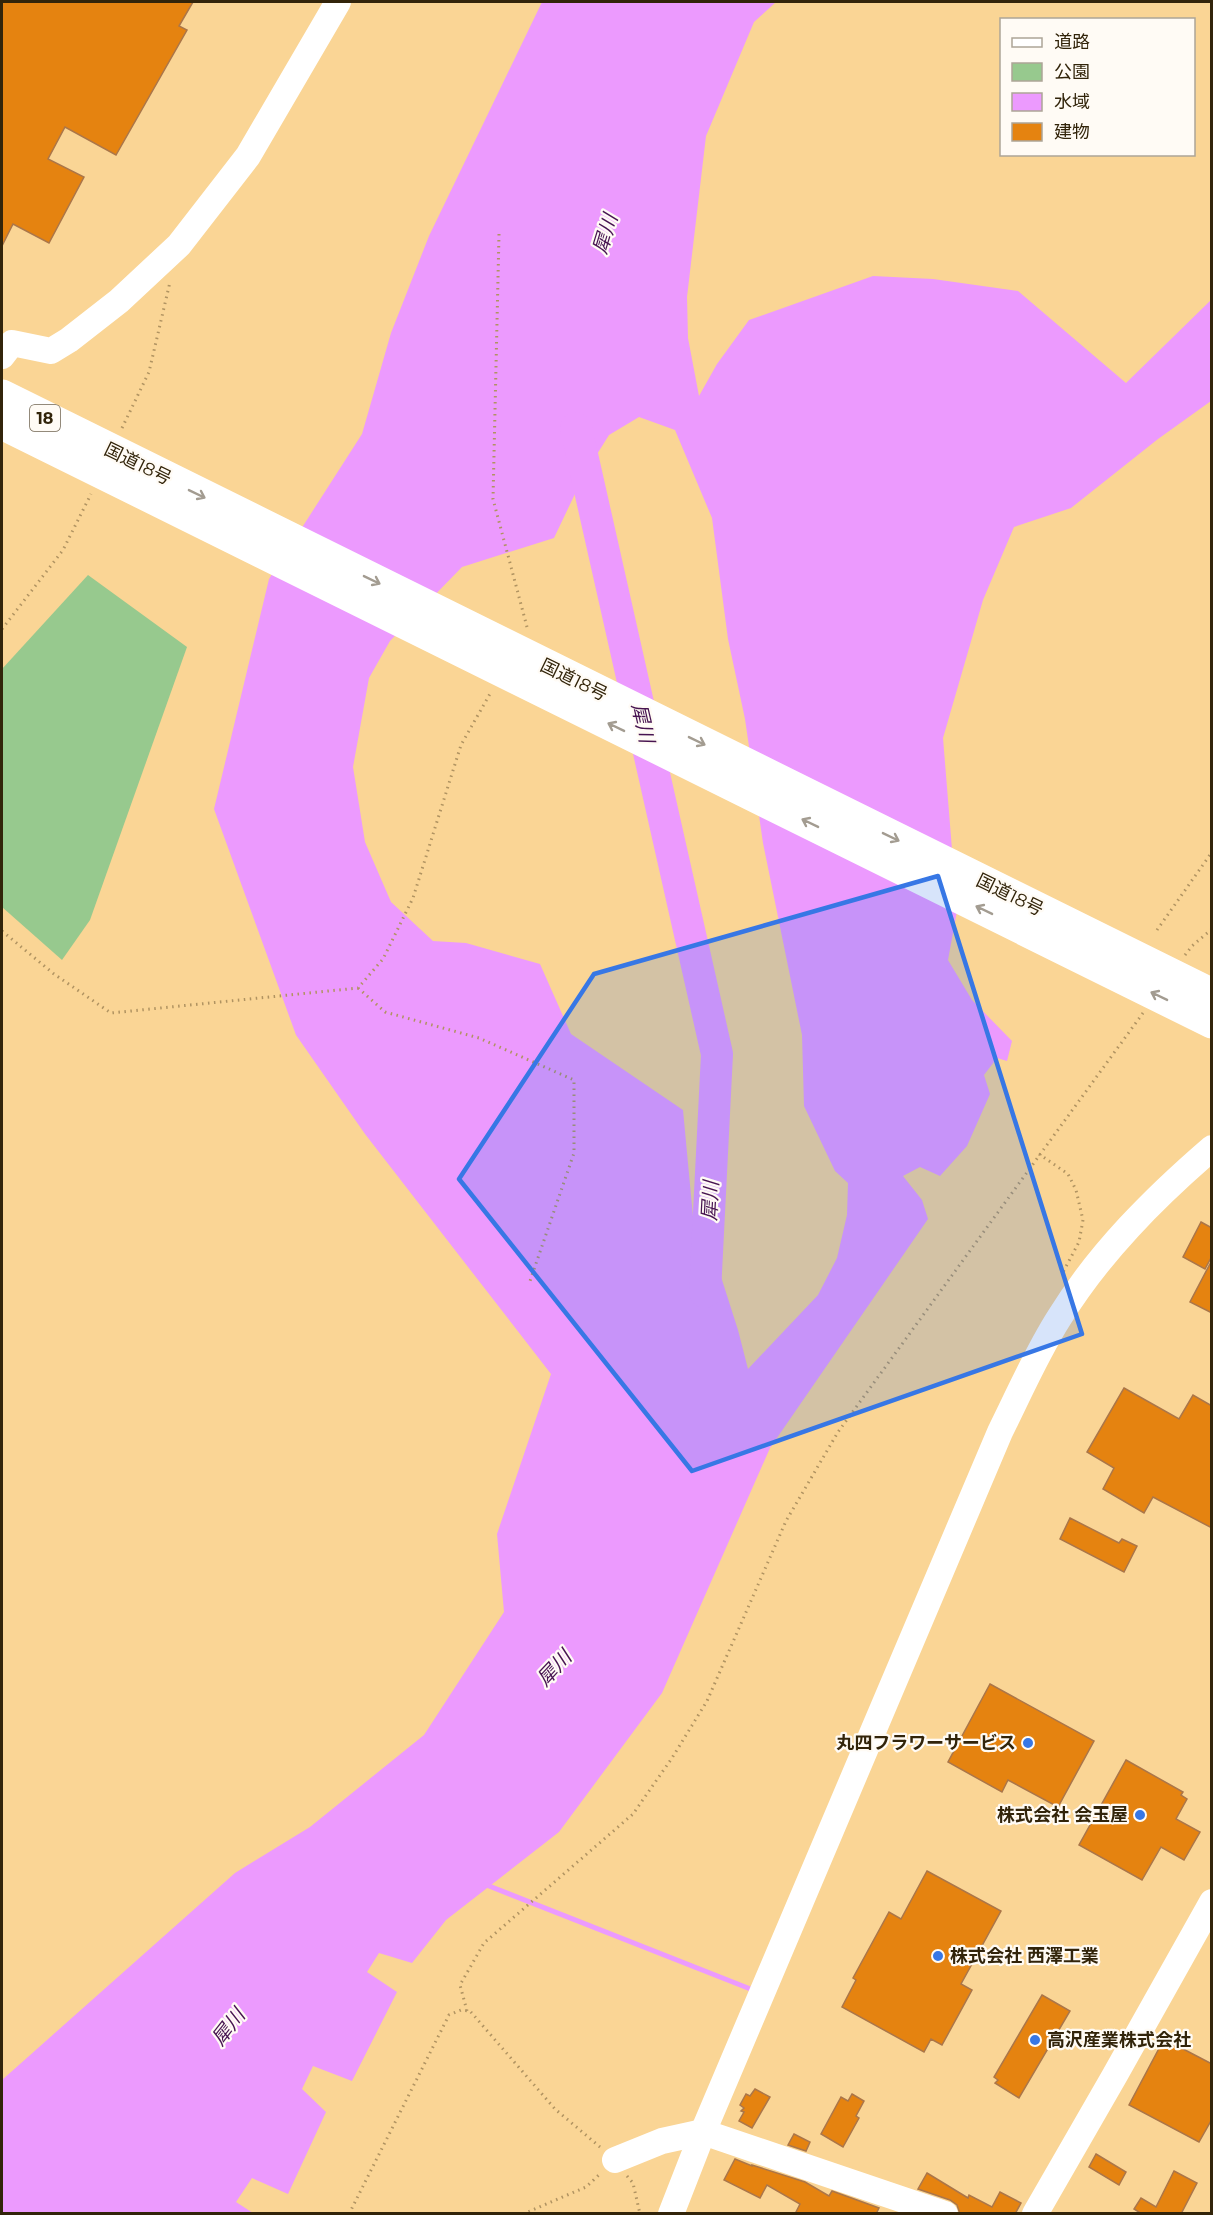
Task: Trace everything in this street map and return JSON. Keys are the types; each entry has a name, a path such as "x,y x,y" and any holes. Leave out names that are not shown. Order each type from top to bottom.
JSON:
{"highway":[{"name":"国道18号","path":"2,396 81,449 1212,1022"},
{"name":"国道18号","path":"2,423 81,449 1212,995"}],"street":[{"path":"2,356 12,343 51,351 69,340 119,301 179,245 248,156 338,2"},
{"path":"671,2214 703,2132 1000,1432 1038,1355 1059,1317 1110,1248 1182,1174 1212,1148"},
{"path":"1035,2214 1212,1902"},
{"path":"615,2160 662,2140 703,2132 945,2214"}],"path":[{"path":"1157,930 1212,852"},
{"path":"1185,955 1192,945 1212,929"},
{"path":"2,931 54,975 111,1013 358,988 385,1012 479,1038 573,1080 574,1153 530,1281"},
{"path":"467,2011 460,1985 484,1943 633,1814 672,1758 707,1701 786,1521 838,1432 1143,1012"},
{"path":"1039,1154 1068,1174 1076,1190 1083,1220 1079,1242 1058,1280"},
{"path":"349,2214 449,2015 461,2010 470,2011 555,2109 615,2160 633,2183 640,2214"},
{"path":"523,2214 586,2187 615,2160"}],"highlighted area":[{"path":"938,876 1082,1334 692,1471 459,1179 594,974"}],"green space":[{"path":"88,575 187,647 90,920 62,960 2,907 2,669"}],"water":[{"path":"542,2 776,2 754,22 706,136 687,297 688,338 699,396 717,364 749,320 873,276 933,279 1018,291 1126,383 1211,300 1211,401 1158,439 1071,508 1014,527 983,600 943,738 957,911 948,960 972,1000 1012,1041 1007,1061 997,1058 984,1075 990,1094 967,1146 940,1176 920,1167 903,1176 922,1200 928,1219 770,1448 662,1693 559,1832 446,1920 412,1963 379,1953 367,1972 397,1992 352,2081 313,2066 302,2089 326,2112 288,2194 252,2178 236,2202 253,2213 2,2213 2,2080 235,1873 310,1827 424,1735 504,1612 497,1534 551,1374 365,1134 296,1035 214,809 269,579 362,434 391,333 429,236","holes":["639,417 675,430 712,518 728,639 745,719 763,843 802,1035 804,1106 835,1171 848,1183 847,1215 837,1258 818,1295 748,1369 715,1258 695,1238 683,1110 571,1034 540,964 466,943 433,941 391,902 365,842 353,767 369,678 390,641 462,567 554,538 584,475 609,435"]}],"building":[{"path":"2,2 193,2 179,26 187,30 116,155 65,127 48,159 84,177 49,243 13,224 2,246"},
{"path":"1201,1222 1212,1228 1212,1256 1205,1269 1183,1257"},
{"path":"1212,1260 1212,1313 1190,1302"},
{"path":"1124,1388 1179,1419 1193,1395 1212,1406 1212,1528 1153,1497 1144,1513 1103,1489 1114,1468 1087,1452"},
{"path":"1070,1518 1119,1543 1122,1539 1137,1546 1124,1572 1060,1539"},
{"path":"990,1684 1094,1741 1058,1807 1008,1780 1002,1792 948,1762"},
{"path":"1126,1760 1183,1792 1181,1795 1187,1799 1176,1819 1200,1832 1184,1860 1161,1847 1142,1880 1079,1845"},
{"path":"927,1871 1001,1911 961,1984 972,1990 942,2045 931,2039 924,2052 842,2007 856,1980 853,1978 889,1912 901,1919"},
{"path":"1042,1995 1070,2011 1019,2098 995,2083 998,2080 994,2077"},
{"path":"1164,2039 1212,2064 1212,2119 1199,2142 1129,2105"},
{"path":"755,2089 770,2097 752,2128 739,2121 744,2112 741,2111 744,2108 740,2105 746,2094 750,2096"},
{"path":"852,2094 864,2101 856,2116 859,2118 843,2147 821,2134 841,2097 848,2101"},
{"path":"794,2134 810,2142 806,2151 788,2145"},
{"path":"1096,2154 1126,2172 1119,2185 1089,2167"},
{"path":"735,2159 805,2182 829,2196 832,2191 879,2208 876,2214 795,2214 800,2204 767,2185 760,2198 724,2180"},
{"path":"1174,2171 1197,2183 1181,2214 1142,2214 1134,2209 1141,2198 1156,2207"},
{"path":"927,2173 968,2198 969,2195 992,2207 1000,2192 1021,2203 1015,2214 960,2214 957,2205 950,2200 918,2189"}],"waterway":[{"name":"犀川","path":"576,428 717,1054 705,1292"},
{"path":"484,1884 753,1990"}],"place":[{"name":"丸四フラワーサービス","path":"1028,1743"},
{"name":"株式会社 会玉屋","path":"1140,1815"},
{"name":"株式会社 西澤工業","path":"938,1956"},
{"name":"高沢産業株式会社","path":"1035,2040"}]}
